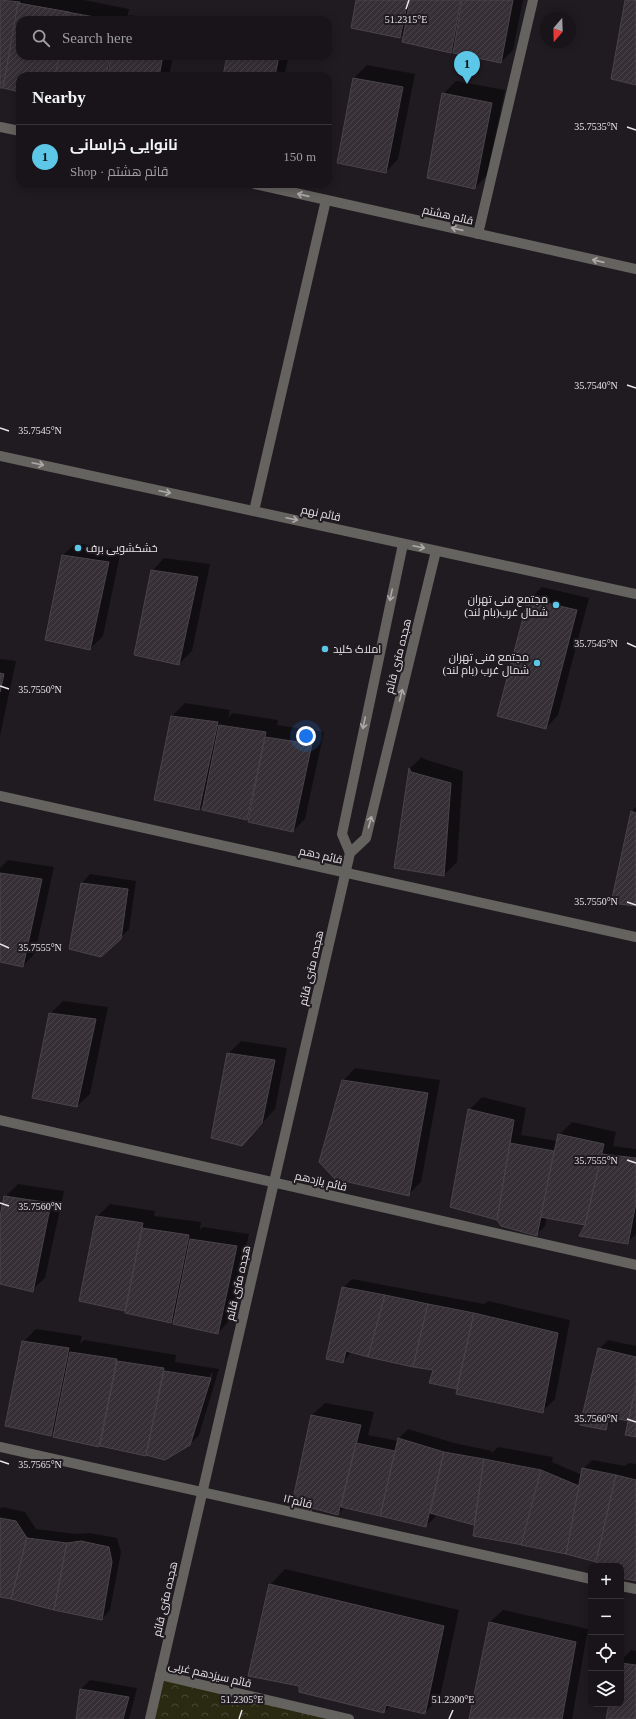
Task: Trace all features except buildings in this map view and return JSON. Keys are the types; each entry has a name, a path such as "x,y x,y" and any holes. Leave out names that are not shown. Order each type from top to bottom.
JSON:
{"street":[{"path":"478,234 533,0"},
{"path":"0,127 16,130"},
{"name":"قائم هشتم","path":"273,188 636,269"},
{"path":"254,511 326,200"},
{"name":"قائم نهم","path":"0,456 636,594"},
{"name":"هجده متری قائم","path":"350,853 342,834 402,544"},
{"name":"هجده متری قائم","path":"150,1719 345,873 350,853 366,838 436,551"},
{"name":"قائم دهم","path":"0,796 636,937"},
{"name":"قائم یازدهم","path":"0,1120 636,1265"},
{"name":"قائم۱۲","path":"0,1447 588,1578"},
{"path":"624,1587 636,1589"},
{"name":"قائم سیزدهم غربی","path":"160,1675 349,1719"}],"green space":[{"path":"160,1675 349,1719 155,1719"}],"place":[{"name":"نانوایی خراسانی","path":"467,84"},
{"name":"خشکشویی برف","path":"78,548"},
{"name":"مجتمع فنی تهران شمال غرب(بام لند)","path":"556,605"},
{"name":"املاک کلید","path":"325,649"},
{"name":"مجتمع فنی تهران شمال غرب (بام لند)","path":"537,663"}]}
